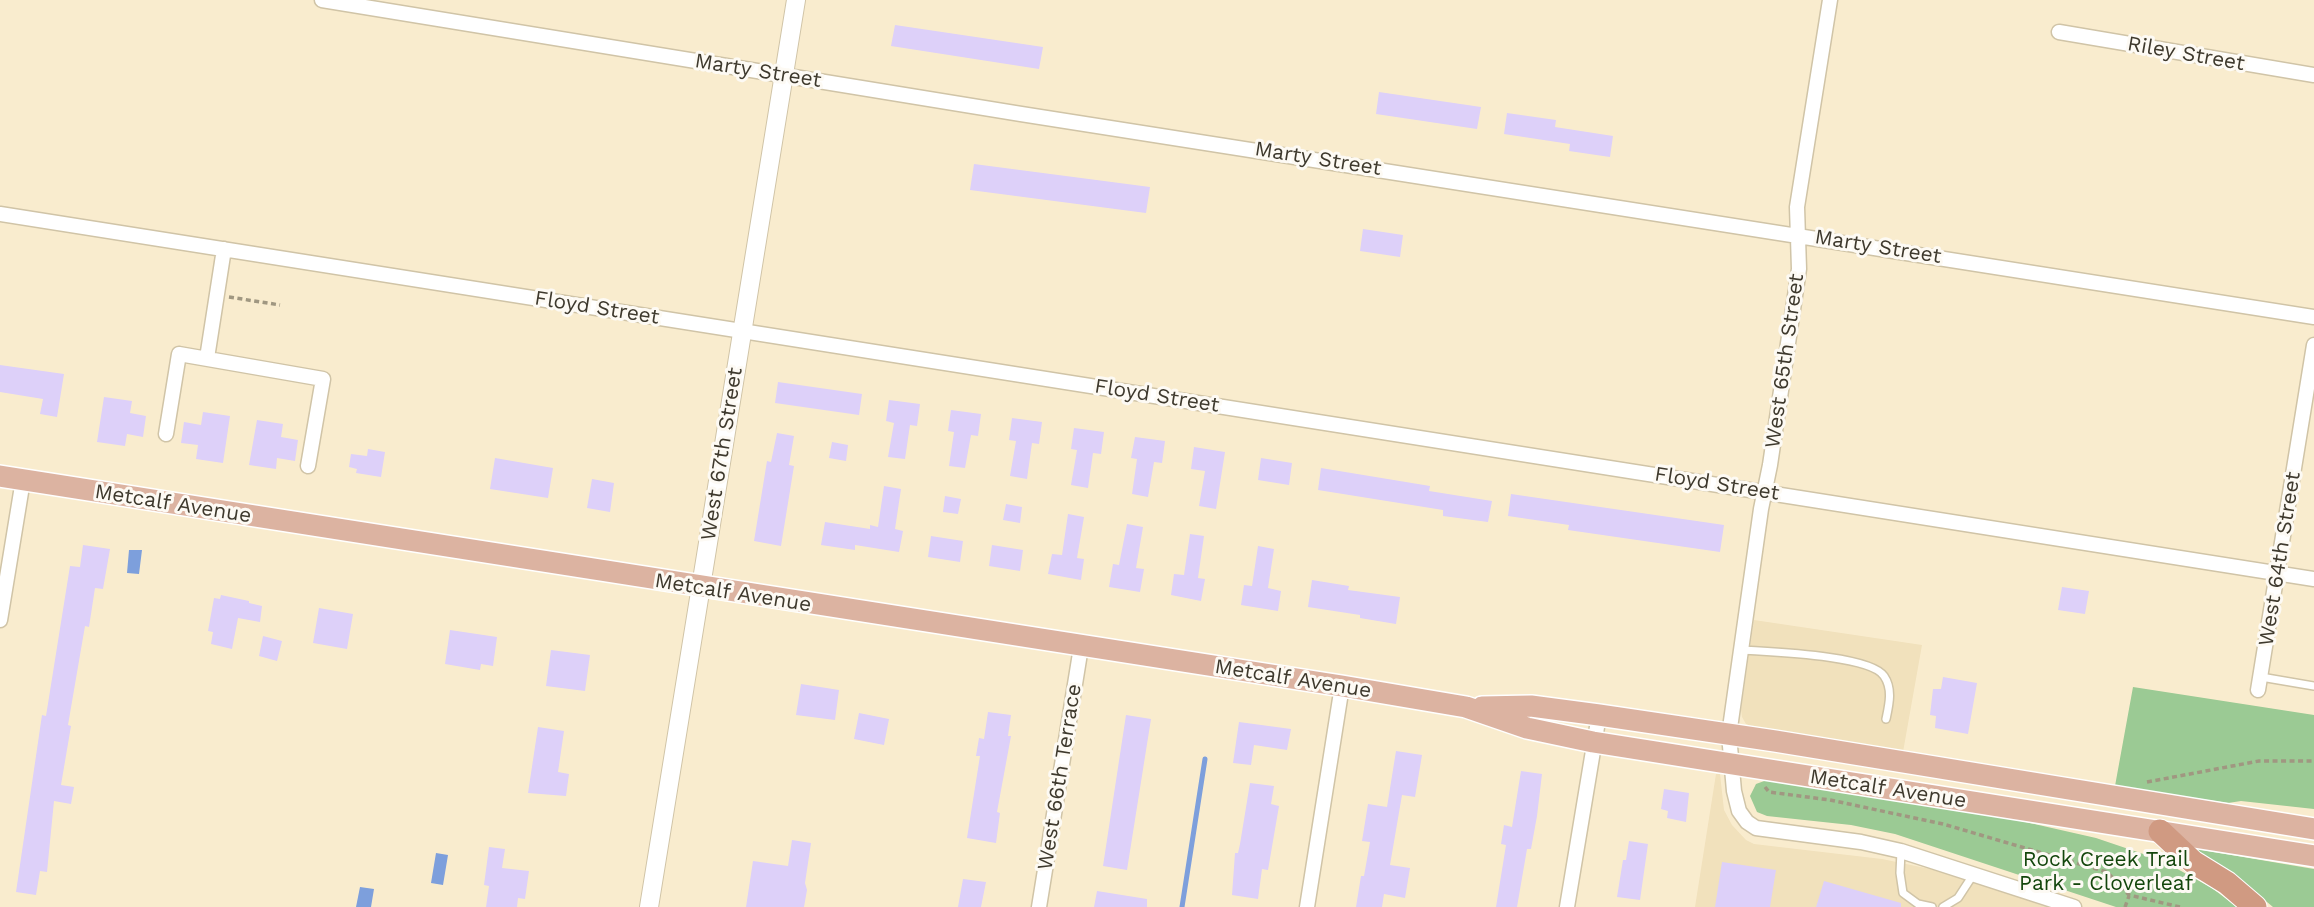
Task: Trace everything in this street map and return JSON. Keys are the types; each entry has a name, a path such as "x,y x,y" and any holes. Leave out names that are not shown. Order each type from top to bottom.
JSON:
{"highway":[{"path":"2160,831 2193,862 2227,883 2255,907"}],"main road":[{"name":"Metcalf Avenue","path":"0,476 701,588 1342,686 1466,707 1527,728 1593,742 2314,856"},
{"name":"Metcalf Avenue","path":"1466,707 1531,706 1599,715 2314,829"}],"street":[{"name":"Marty Street","path":"322,0 2314,317"},
{"name":"West 67th Street","path":"649,907 796,0"},
{"name":"West 65th Street","path":"1830,0 1797,207 1800,234 1799,269 1770,465 1763,491 1729,735 1734,791 1739,811 1747,822 1756,828 1861,842 1901,851 2074,907"},
{"name":"Riley Street","path":"2059,32 2314,75"},
{"name":"Floyd Street","path":"0,214 2314,579"},
{"path":"207,358 224,249"},
{"name":"West 64th Street","path":"2260,684 2314,345"},
{"path":"166,434 179,354 323,379 308,466"},
{"path":"0,620 23,480"},
{"name":"West 66th Terrace","path":"1040,907 1081,647"},
{"path":"1307,907 1342,686"},
{"path":"1567,907 1599,715"}],"lane":[{"path":"1742,650 1790,653 1875,667 1884,677 1889,689 1886,719"},
{"path":"2260,684 2314,686"},
{"path":"1901,851 1903,893 1918,904 1931,907"},
{"path":"1943,907 1958,898 1973,875"}],"path":[{"path":"217,295 280,305"},
{"path":"2125,907 2129,895"}],"shaded area":[{"path":"1754,620 1922,645 1903,752 1746,724 1741,710"},
{"path":"1716,774 1720,774 1724,810 1732,825 1746,840 1754,844 1882,859 1935,870 2048,907 1695,907"}],"green space":[{"path":"2133,687 2314,715 2314,809 2241,801 2228,803 2115,786"},
{"name":"Rock Creek Trail Park - Cloverleaf","path":"1767,780 1977,811 2096,838 2161,860 2212,888 2237,907 2116,907 1895,834 1851,825 1767,816 1757,812 1750,796 1756,784"},
{"path":"2196,849 2314,869 2314,907 2273,907 2237,877"}],"water":[{"path":"129,550 142,550 139,574 127,573"},
{"path":"436,853 448,855 443,885 431,883"},
{"path":"360,887 374,889 371,907 356,907"}],"building":[{"path":"895,25 1043,47 1039,69 891,46"},
{"path":"1379,92 1481,107 1477,129 1376,114"},
{"path":"1507,113 1556,120 1555,127 1613,136 1610,157 1569,151 1570,144 1504,134"},
{"path":"974,164 1150,187 1146,213 970,190"},
{"path":"1363,229 1403,235 1400,257 1360,251"},
{"path":"0,365 64,374 57,417 40,414 43,399 0,392"},
{"path":"778,382 862,394 859,415 775,403"},
{"path":"104,397 132,401 130,413 146,416 143,437 127,434 125,446 97,442"},
{"path":"889,400 920,404 917,426 910,425 905,459 888,457 894,423 886,421"},
{"path":"951,410 981,414 978,436 971,435 965,468 949,466 954,432 948,431"},
{"path":"203,412 230,416 223,463 196,459 198,445 181,443 184,422 201,425"},
{"path":"1012,418 1042,422 1039,444 1032,443 1027,479 1010,476 1016,441 1009,440"},
{"path":"257,420 283,424 281,437 298,440 295,461 277,458 276,469 249,465"},
{"path":"1074,428 1104,432 1101,454 1093,453 1088,488 1071,485 1077,450 1071,449"},
{"path":"777,433 794,436 789,465 794,466 781,546 754,541 767,461 771,462"},
{"path":"1135,437 1165,441 1162,463 1154,462 1148,497 1132,494 1137,459 1131,458"},
{"path":"832,442 848,445 846,461 829,458"},
{"path":"1194,447 1225,452 1216,509 1199,506 1205,471 1191,469"},
{"path":"368,449 385,452 381,477 356,473 357,469 349,467 351,454 367,456"},
{"path":"495,458 553,468 548,498 490,489"},
{"path":"1261,458 1292,463 1289,485 1258,480"},
{"path":"1321,468 1430,486 1429,491 1492,501 1488,522 1443,516 1443,510 1318,490"},
{"path":"592,479 614,483 610,512 587,508"},
{"path":"884,486 901,489 895,529 903,531 899,552 855,545 855,550 821,545 825,522 870,529 870,525 878,527"},
{"path":"1511,494 1724,525 1720,552 1568,530 1569,525 1508,516"},
{"path":"945,496 961,499 958,514 943,512"},
{"path":"1006,504 1022,507 1020,523 1003,520"},
{"path":"1068,514 1084,517 1077,558 1084,559 1081,580 1048,574 1052,554 1062,555"},
{"path":"1127,524 1143,527 1136,568 1144,569 1140,592 1109,587 1113,564 1119,565"},
{"path":"1190,534 1204,536 1198,578 1205,579 1201,601 1171,595 1174,574 1184,575"},
{"path":"931,536 963,541 960,562 928,557"},
{"path":"83,545 110,549 103,589 95,588 89,627 85,626 68,725 71,726 61,785 74,787 71,804 54,801 47,872 40,871 36,895 16,892 42,715 46,716 70,566 80,567"},
{"path":"992,545 1023,550 1020,571 989,566"},
{"path":"1258,546 1274,549 1268,588 1281,591 1278,611 1241,605 1244,585 1252,586"},
{"path":"1312,580 1349,586 1348,590 1400,597 1396,624 1308,607"},
{"path":"2062,587 2089,591 2085,614 2058,610"},
{"path":"221,595 262,606 260,622 238,618 232,649 211,644 213,632 208,631 214,598 220,599"},
{"path":"319,608 353,614 347,649 313,643"},
{"path":"450,630 497,637 493,666 481,664 480,670 445,664"},
{"path":"263,636 282,641 277,661 259,656"},
{"path":"551,650 590,655 585,691 546,686"},
{"path":"1943,677 1977,683 1968,734 1935,728 1936,716 1930,715 1933,689 1941,689"},
{"path":"801,684 839,690 835,720 796,715"},
{"path":"988,712 1011,715 1008,736 1011,736 997,812 1000,813 996,843 967,838 980,756 976,756 979,738 984,739"},
{"path":"859,713 889,719 884,745 854,739"},
{"path":"1126,715 1151,719 1127,870 1103,866"},
{"path":"1239,722 1291,729 1287,750 1254,745 1251,765 1233,763"},
{"path":"538,727 564,731 558,772 569,774 566,796 528,793"},
{"path":"1396,751 1422,755 1415,797 1402,795 1390,865 1410,868 1405,898 1384,894 1382,907 1356,907 1370,842 1362,841 1368,804 1387,807"},
{"path":"1521,771 1542,774 1531,849 1527,849 1517,907 1496,907 1506,845 1501,844 1504,825 1512,827"},
{"path":"1250,783 1274,786 1271,804 1279,806 1268,870 1262,869 1258,899 1232,895 1235,853 1238,853 1240,844"},
{"path":"1664,789 1689,793 1686,822 1667,818 1668,811 1661,809"},
{"path":"792,840 811,843 804,907 746,907 753,861 788,866"},
{"path":"1629,841 1648,844 1640,900 1617,897"},
{"path":"489,847 505,849 502,868 529,871 525,899 518,898 517,907 486,907 489,886 484,885"},
{"path":"1722,862 1776,870 1770,907 1715,907"},
{"path":"963,879 986,882 981,907 958,907"},
{"path":"1824,881 1901,903 1901,907 1816,907"},
{"path":"1097,891 1147,899 1147,907 1094,907"}],"waterway":[{"path":"1182,907 1205,759"}]}
